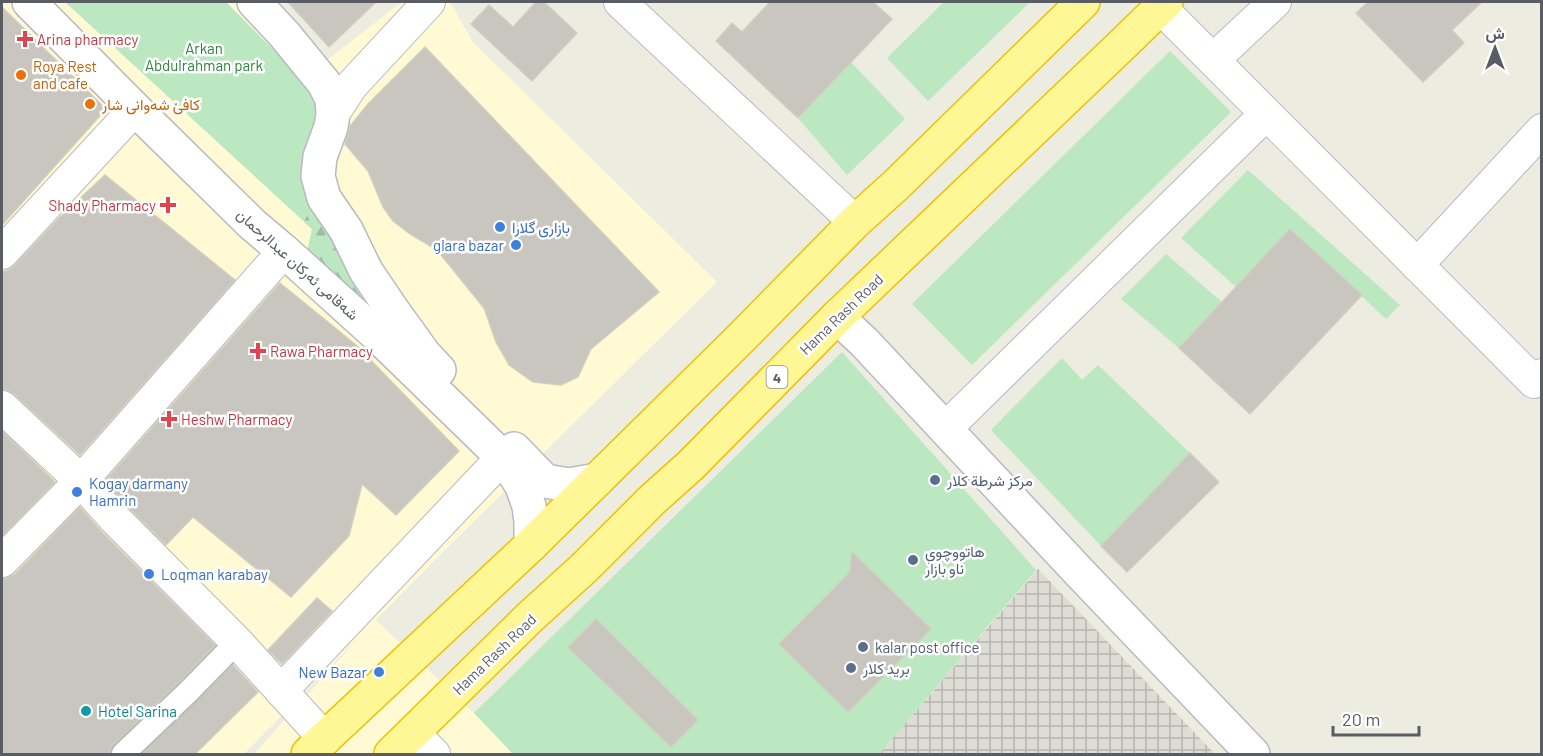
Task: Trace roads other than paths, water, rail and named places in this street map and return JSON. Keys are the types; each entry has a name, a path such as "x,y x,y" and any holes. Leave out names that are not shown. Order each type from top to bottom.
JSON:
{"highway":[{"path":"317,747 531,545 855,222 896,185 1083,2"},
{"name":"Hama Rash Road","path":"412,747 530,618 691,465 837,317 1163,4"}],"street":[{"name":"شەقامی ئەرکان عبدالرحمان","path":"29,2 252,224 284,251 385,323 424,354 545,481 569,485 597,480"},
{"path":"254,2 324,83 332,99 333,114"},
{"path":"620,2 855,222"},
{"path":"1213,60 1275,2"},
{"path":"333,114 352,85 424,3"},
{"path":"1163,4 1213,60 1534,382 1542,375"},
{"path":"2,253 135,110"},
{"name":"شەقامی ئەرکان عبدالرحمان","path":"333,114 331,127 320,157 318,176 324,198 346,230 366,271 385,323 502,458 522,486 530,513 531,545"},
{"path":"945,429 1266,114"},
{"path":"1418,265 1542,130"},
{"path":"2,561 81,481 284,251"},
{"path":"837,317 864,342 1253,754"},
{"path":"2,407 81,481 115,519 237,642 281,691 317,747"},
{"path":"281,691 502,458"},
{"path":"123,754 237,642"}],"place":[{"name":"Arina pharmacy","path":"25,39"},
{"name":"Roya Rest and cafe","path":"21,75"},
{"name":"کافێ شەوانی شار","path":"90,104"},
{"name":"Shady Pharmacy","path":"168,205"},
{"name":"بازاری گلارا","path":"500,227"},
{"name":"glara bazar","path":"516,245"},
{"name":"Rawa Pharmacy","path":"258,351"},
{"name":"Heshw Pharmacy","path":"169,419"},
{"name":"مركز شرطة كلار","path":"935,480"},
{"name":"Kogay darmany Hamrin","path":"77,492"},
{"name":"هاتووچوي ناو بازار","path":"913,560"},
{"name":"Loqman karabay","path":"149,574"},
{"name":"kalar post office","path":"863,647"},
{"name":"بريد كلار","path":"851,668"},
{"name":"New Bazar","path":"379,672"},
{"name":"Hotel Sarina","path":"86,711"}],"park label":[{"name":"Arkan Abdulrahman park","path":"204,56"}]}
